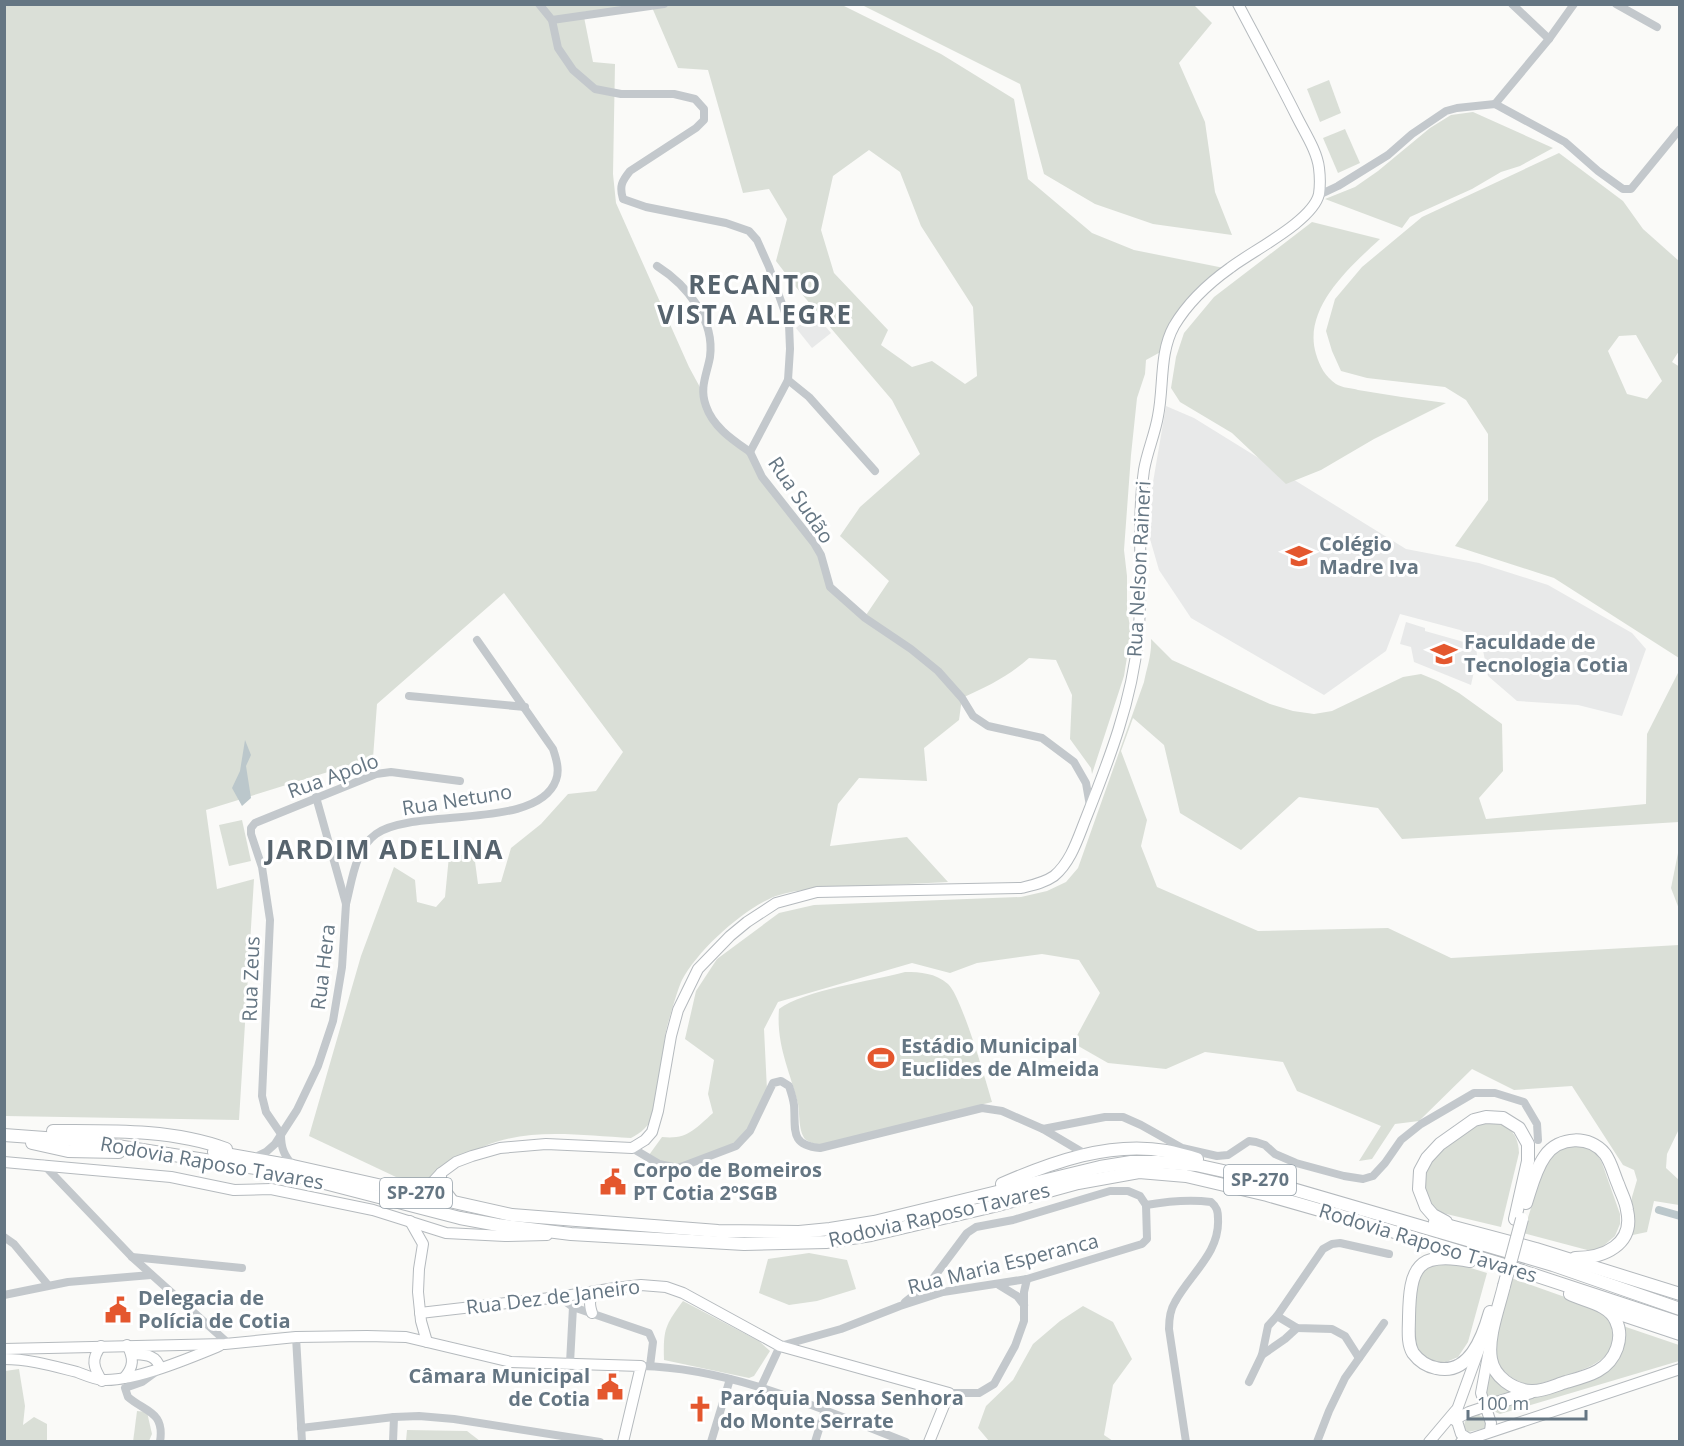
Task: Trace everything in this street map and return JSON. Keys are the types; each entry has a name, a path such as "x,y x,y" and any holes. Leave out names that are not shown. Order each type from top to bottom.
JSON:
{"highway":[{"path":"1458,1228 1433,1215 1426,1207 1419,1189 1420,1171 1427,1158 1440,1144 1474,1120 1486,1117 1503,1118 1519,1128 1528,1144 1528,1161 1518,1219 1501,1286 1490,1358 1498,1374 1505,1381 1516,1388 1532,1392"},
{"name":"Rodovia Raposo Tavares","path":"4,1127 53,1131 250,1158 512,1215 718,1231 799,1232 830,1229 874,1222 1090,1169 1131,1162 1196,1165 1308,1192 1553,1265 1680,1309"},
{"name":"Rodovia Raposo Tavares","path":"4,1136 68,1151 164,1152 286,1173 469,1220 571,1234 744,1244 826,1242 881,1233 1078,1183 1139,1172 1186,1176 1358,1221 1552,1280 1680,1323"},
{"path":"1518,1219 1540,1165 1552,1148 1559,1143 1582,1141 1599,1148 1610,1164 1627,1210 1626,1232 1611,1250 1600,1256 1564,1258"},
{"path":"972,1198 1052,1164 1088,1155 1137,1149 1165,1150 1236,1168 1255,1178"},
{"path":"1308,1192 1458,1228"},
{"name":"Rodovia Raposo Tavares","path":"1458,1228 1599,1270"},
{"path":"1501,1264 1438,1258 1427,1261 1419,1267 1412,1278 1409,1340 1413,1352 1423,1364 1437,1369 1454,1368 1472,1354 1501,1286"},
{"path":"1599,1270 1680,1294"},
{"path":"1599,1270 1638,1288 1680,1302"},
{"path":"1552,1280 1563,1290 1607,1309 1680,1334"},
{"path":"1484,1407 1588,1376 1603,1368 1614,1356 1619,1329 1616,1319 1607,1309"}],"main road":[{"path":"1238,4 1313,151 1319,167 1319,195"},
{"name":"Rua Nelson Raineri","path":"632,1148 645,1140 652,1132 678,1010 698,969 711,954 747,922 776,903 817,892 1021,888 1039,884 1054,876 1065,864 1119,732 1131,685 1139,619 1140,514 1144,469 1159,412 1166,349 1174,327 1199,295 1229,269 1308,213 1319,195"},
{"path":"414,1193 427,1188 441,1173 456,1162 472,1155 500,1148 546,1144 632,1148"},
{"path":"4,1162 171,1177 234,1190 271,1189 330,1199 438,1231 458,1234 493,1236 571,1234"},
{"path":"441,1173 441,1185 454,1202"},
{"path":"410,1221 423,1244 419,1269 420,1317 427,1342"},
{"path":"423,1244 438,1231"},
{"name":"Rua Dez de Janeiro","path":"420,1317 641,1285 666,1287 683,1293 780,1346 949,1393"},
{"path":"592,1313 589,1304 595,1292"},
{"path":"406,1337 420,1317"},
{"path":"1429,1442 1457,1413 1486,1325"},
{"path":"4,1349 101,1346 129,1349 331,1335 406,1337 512,1362 646,1366 623,1442"},
{"path":"1490,1431 1491,1423 1481,1394 1491,1341"},
{"path":"4,1359 22,1359 102,1381 160,1368 227,1344"},
{"path":"101,1346 93,1362 94,1369 102,1381"},
{"path":"129,1349 153,1356 158,1360 160,1368"},
{"path":"123,1378 131,1370 129,1349"},
{"path":"1457,1413 1461,1434 1465,1440 1680,1370"},
{"path":"929,1442 949,1393"},
{"path":"1457,1413 1484,1407"}],"street":[{"path":"539,4 552,20 664,4"},
{"path":"1512,4 1549,39"},
{"path":"1495,104 1549,39 1574,4"},
{"path":"1616,4 1656,27"},
{"name":"Rua Sudão","path":"552,20 558,48 573,70 595,89 621,94 674,94 695,99 704,109 704,120 696,128 630,171 621,181 622,199 646,207 726,223 749,231 758,240 789,324 788,380 750,452 762,477 814,543 821,555 830,587 865,618 939,670 962,698 973,716 988,726 1042,738 1064,752 1074,762 1086,783 1090,807"},
{"path":"1319,195 1388,155 1412,134 1446,111 1457,108 1495,104 1565,142 1623,189 1631,189 1678,135"},
{"path":"657,266 672,275 682,285 696,304 707,326 712,342 702,390 706,408 724,434 750,452"},
{"path":"788,380 809,397 875,471"},
{"name":"Rua Netuno","path":"346,904 361,852 377,834 400,825 493,814 527,806 545,795 556,781 557,764 553,749 477,640"},
{"path":"409,696 525,708"},
{"name":"Rua Apolo","path":"255,823 376,774 391,772 460,781"},
{"name":"Rua Hera","path":"250,1158 266,1152 275,1144 297,1110 318,1066 333,1021 342,967 346,904 316,797"},
{"name":"Rua Zeus","path":"255,823 251,828 251,834 262,867 270,920 262,1096 266,1112 281,1134 284,1156 293,1166"},
{"path":"632,1148 658,1164 678,1168 736,1146 750,1131 773,1083 781,1081 789,1086 797,1139 807,1147 820,1148 849,1142 982,1108 1002,1111 1043,1129 1088,1155"},
{"path":"1043,1129 1104,1118 1123,1117 1182,1148 1217,1156 1228,1155 1249,1141 1256,1142 1296,1164 1363,1179 1373,1176 1401,1140 1421,1124 1474,1093 1495,1093 1524,1102 1537,1124 1538,1140"},
{"path":"42,1164 132,1257 227,1344"},
{"path":"761,1387 780,1346 841,1329 900,1306 931,1281 967,1233 976,1227 1013,1220 1110,1191 1128,1191 1140,1196 1146,1205 1196,1200 1211,1202 1218,1211 1219,1231 1213,1246 1174,1302 1169,1317 1186,1442"},
{"name":"Rua Maria Esperanca","path":"900,1306 943,1292 1027,1279 1142,1244 1147,1239 1146,1205"},
{"path":"4,1237 14,1244 48,1285"},
{"path":"1249,1382 1262,1355 1268,1326 1323,1250 1332,1244 1340,1243 1389,1254"},
{"path":"132,1257 242,1268"},
{"path":"4,1295 48,1285 151,1275"},
{"path":"949,1393 979,1393 994,1384 1015,1346 1024,1321 1024,1292 1027,1279"},
{"path":"998,1284 1017,1296 1024,1305"},
{"path":"559,1297 573,1307 650,1333 653,1342 646,1366 705,1373 761,1387 906,1442"},
{"path":"570,1363 573,1307"},
{"path":"1277,1316 1297,1328 1332,1329 1345,1336 1359,1358"},
{"path":"1317,1442 1345,1378 1384,1323"},
{"path":"1262,1355 1297,1328"},
{"path":"296,1337 302,1442"},
{"path":"160,1368 142,1382 125,1388 128,1397 133,1402 149,1409 158,1420 160,1442"},
{"path":"711,1442 730,1379"},
{"path":"815,1442 825,1410"},
{"path":"301,1428 419,1416 454,1419 600,1442"},
{"path":"393,1442 394,1417"}],"shaded area":[{"path":"5,5 639,5 583,12 593,62 615,64 613,174 616,203 689,367 702,391 706,408 724,434 750,452 762,477 814,543 830,587 866,615 889,581 840,536 860,507 920,454 892,400 776,261 787,219 769,189 743,193 708,70 678,68 651,5 842,5 941,54 1014,99 1028,179 1092,233 1134,250 1229,269 1192,302 1166,349 1146,360 1145,374 1137,398 1124,550 1127,610 1131,632 1124,676 1092,774 1091,768 1070,739 1072,695 1056,660 1029,658 997,681 962,698 959,720 924,748 927,781 859,778 838,804 830,846 907,837 948,882 794,892 763,902 736,920 710,943 682,980 665,1037 659,1102 653,1117 644,1129 631,1138 557,1134 520,1136 485,1146 454,1162 426,1182 396,1177 309,1136 361,956 394,867 415,880 417,902 436,907 445,897 449,856 474,854 478,884 501,882 511,848 541,824 568,794 596,791 623,752 504,593 377,704 373,758 206,810 217,889 254,879 239,1120 5,1116","holes":["869,150 900,172 921,226 973,307 977,376 965,384 932,361 912,367 881,345 888,330 834,273 821,230 833,176"]},
{"path":"862,5 1194,5 1212,23 1179,63 1205,122 1215,192 1232,235 1153,224 1095,204 1044,174 1020,84"},
{"path":"1329,80 1341,113 1320,122 1307,89"},
{"path":"1473,112 1553,148 1520,166 1501,172 1472,189 1410,217 1402,228 1325,199 1355,187 1430,128 1451,115"},
{"path":"1345,129 1360,163 1338,173 1323,138"},
{"path":"1559,153 1623,201 1643,229 1679,261 1679,351 1672,362 1680,367 1679,658 1554,578 1455,546 1488,500 1488,434 1466,400 1445,387 1367,378 1341,371 1326,331 1335,299 1362,267 1422,217","holes":["1636,335 1662,381 1647,399 1627,394 1608,351 1619,336"]},
{"path":"1312,222 1380,239 1343,275 1322,305 1316,320 1314,337 1316,354 1326,374 1336,384 1344,387 1446,403 1374,439 1321,470 1286,484 1232,433 1180,402 1171,388 1176,357 1184,333 1214,297"},
{"path":"814,313 831,333 812,348 796,328"},
{"name":"Colégio Madre Iva","path":"1166,406 1194,418 1406,549 1479,563 1548,585 1632,633 1646,649 1622,716 1578,705 1517,701 1488,676 1481,640 1476,637 1477,658 1471,685 1414,662 1411,647 1400,644 1406,622 1425,628 1425,631 1471,644 1475,637 1460,630 1400,614 1386,651 1324,695 1191,618 1159,570 1150,539 1152,488"},
{"path":"1151,639 1172,660 1270,704 1293,711 1314,714 1332,711 1403,677 1421,674 1438,681 1502,724 1503,771 1479,798 1486,819 1646,804 1647,734 1679,671 1679,822 1402,839 1378,808 1299,797 1241,850 1180,813 1164,745 1133,718 1121,751 1147,820 1141,846 1157,887 1258,931 1388,928 1451,958 1679,945 1679,1129 1667,1154 1666,1168 1679,1180 1679,1205 1654,1201 1647,1232 1628,1236 1632,1197 1637,1180 1634,1170 1623,1165 1572,1086 1514,1090 1472,1069 1419,1121 1395,1124 1372,1159 1359,1161 1381,1126 1297,1091 1283,1062 1205,1052 1166,1069 1108,1063 1073,1043 1100,993 1079,960 1042,954 977,963 950,973 912,963 778,1002 764,1029 767,1090 749,1130 735,1145 677,1166 658,1163 649,1155 662,1137 684,1135 713,1113 708,1094 714,1060 685,1039 696,991 717,959 779,913 814,905 1021,897 1047,891 1066,882 1078,868 1144,682"},
{"path":"245,740 251,755 246,766 251,798 242,806 232,788 240,771"},
{"path":"242,820 251,861 229,866 219,825"},
{"path":"1679,848 1679,909 1671,888"},
{"name":"Estádio Municipal Euclides de Almeida","path":"905,972 933,975 948,984 953,991 973,1039 992,1102 819,1145 806,1140 803,1137 798,1104 782,1046 779,1009 790,1002 821,991"},
{"path":"1484,1121 1498,1123 1509,1129 1518,1145 1519,1153 1501,1227 1438,1212 1428,1201 1422,1177 1427,1163 1471,1126"},
{"path":"1577,1143 1595,1150 1620,1214 1620,1224 1615,1236 1602,1247 1591,1251 1523,1233 1548,1155"},
{"path":"809,1253 847,1260 856,1289 817,1301 789,1305 759,1293 768,1259"},
{"path":"1443,1263 1461,1265 1487,1273 1468,1342 1458,1357 1444,1363 1427,1359 1419,1352 1415,1343 1412,1322 1415,1280 1429,1265"},
{"path":"1511,1278 1607,1312 1613,1327 1614,1339 1611,1349 1595,1364 1583,1370 1541,1383 1526,1384 1510,1376 1498,1364 1495,1340"},
{"path":"683,1301 759,1341 770,1351 754,1376 749,1378 664,1360 666,1328"},
{"path":"1083,1306 1113,1322 1132,1359 1113,1385 1104,1435 1113,1441 989,1441 978,1428 986,1406 1013,1380 1033,1344 1060,1321"},
{"path":"1623,1326 1679,1345 1679,1361 1500,1414 1491,1410 1597,1378 1611,1367"},
{"path":"1489,1359 1519,1392 1488,1402 1484,1385"},
{"path":"19,1369 25,1406 23,1425 34,1417 47,1424 47,1441 5,1441 5,1371"},
{"path":"137,1411 147,1412 152,1434 149,1441 133,1442"},
{"path":"1477,1414 1485,1418 1487,1428 1468,1432 1464,1428 1465,1422"},
{"path":"407,1430 467,1431 480,1441 406,1441"}],"waterway":[{"path":"1659,1210 1680,1216"}],"place":[{"name":"Colégio Madre Iva","path":"1299,556"},
{"name":"Faculdade de Tecnologia Cotia","path":"1444,654"},
{"name":"Estádio Municipal Euclides de Almeida","path":"881,1058"},
{"name":"Corpo de Bomeiros PT Cotia 2ºSGB","path":"613,1182"},
{"name":"Delegacia de Polícia de Cotia","path":"118,1310"},
{"name":"Câmara Municipal de Cotia","path":"610,1387"},
{"name":"Paróquia Nossa Senhora do Monte Serrate","path":"700,1409"}],"district":[{"name":"RECANTO VISTA ALEGRE","path":"755,300"},
{"name":"JARDIM ADELINA","path":"385,850"}]}
